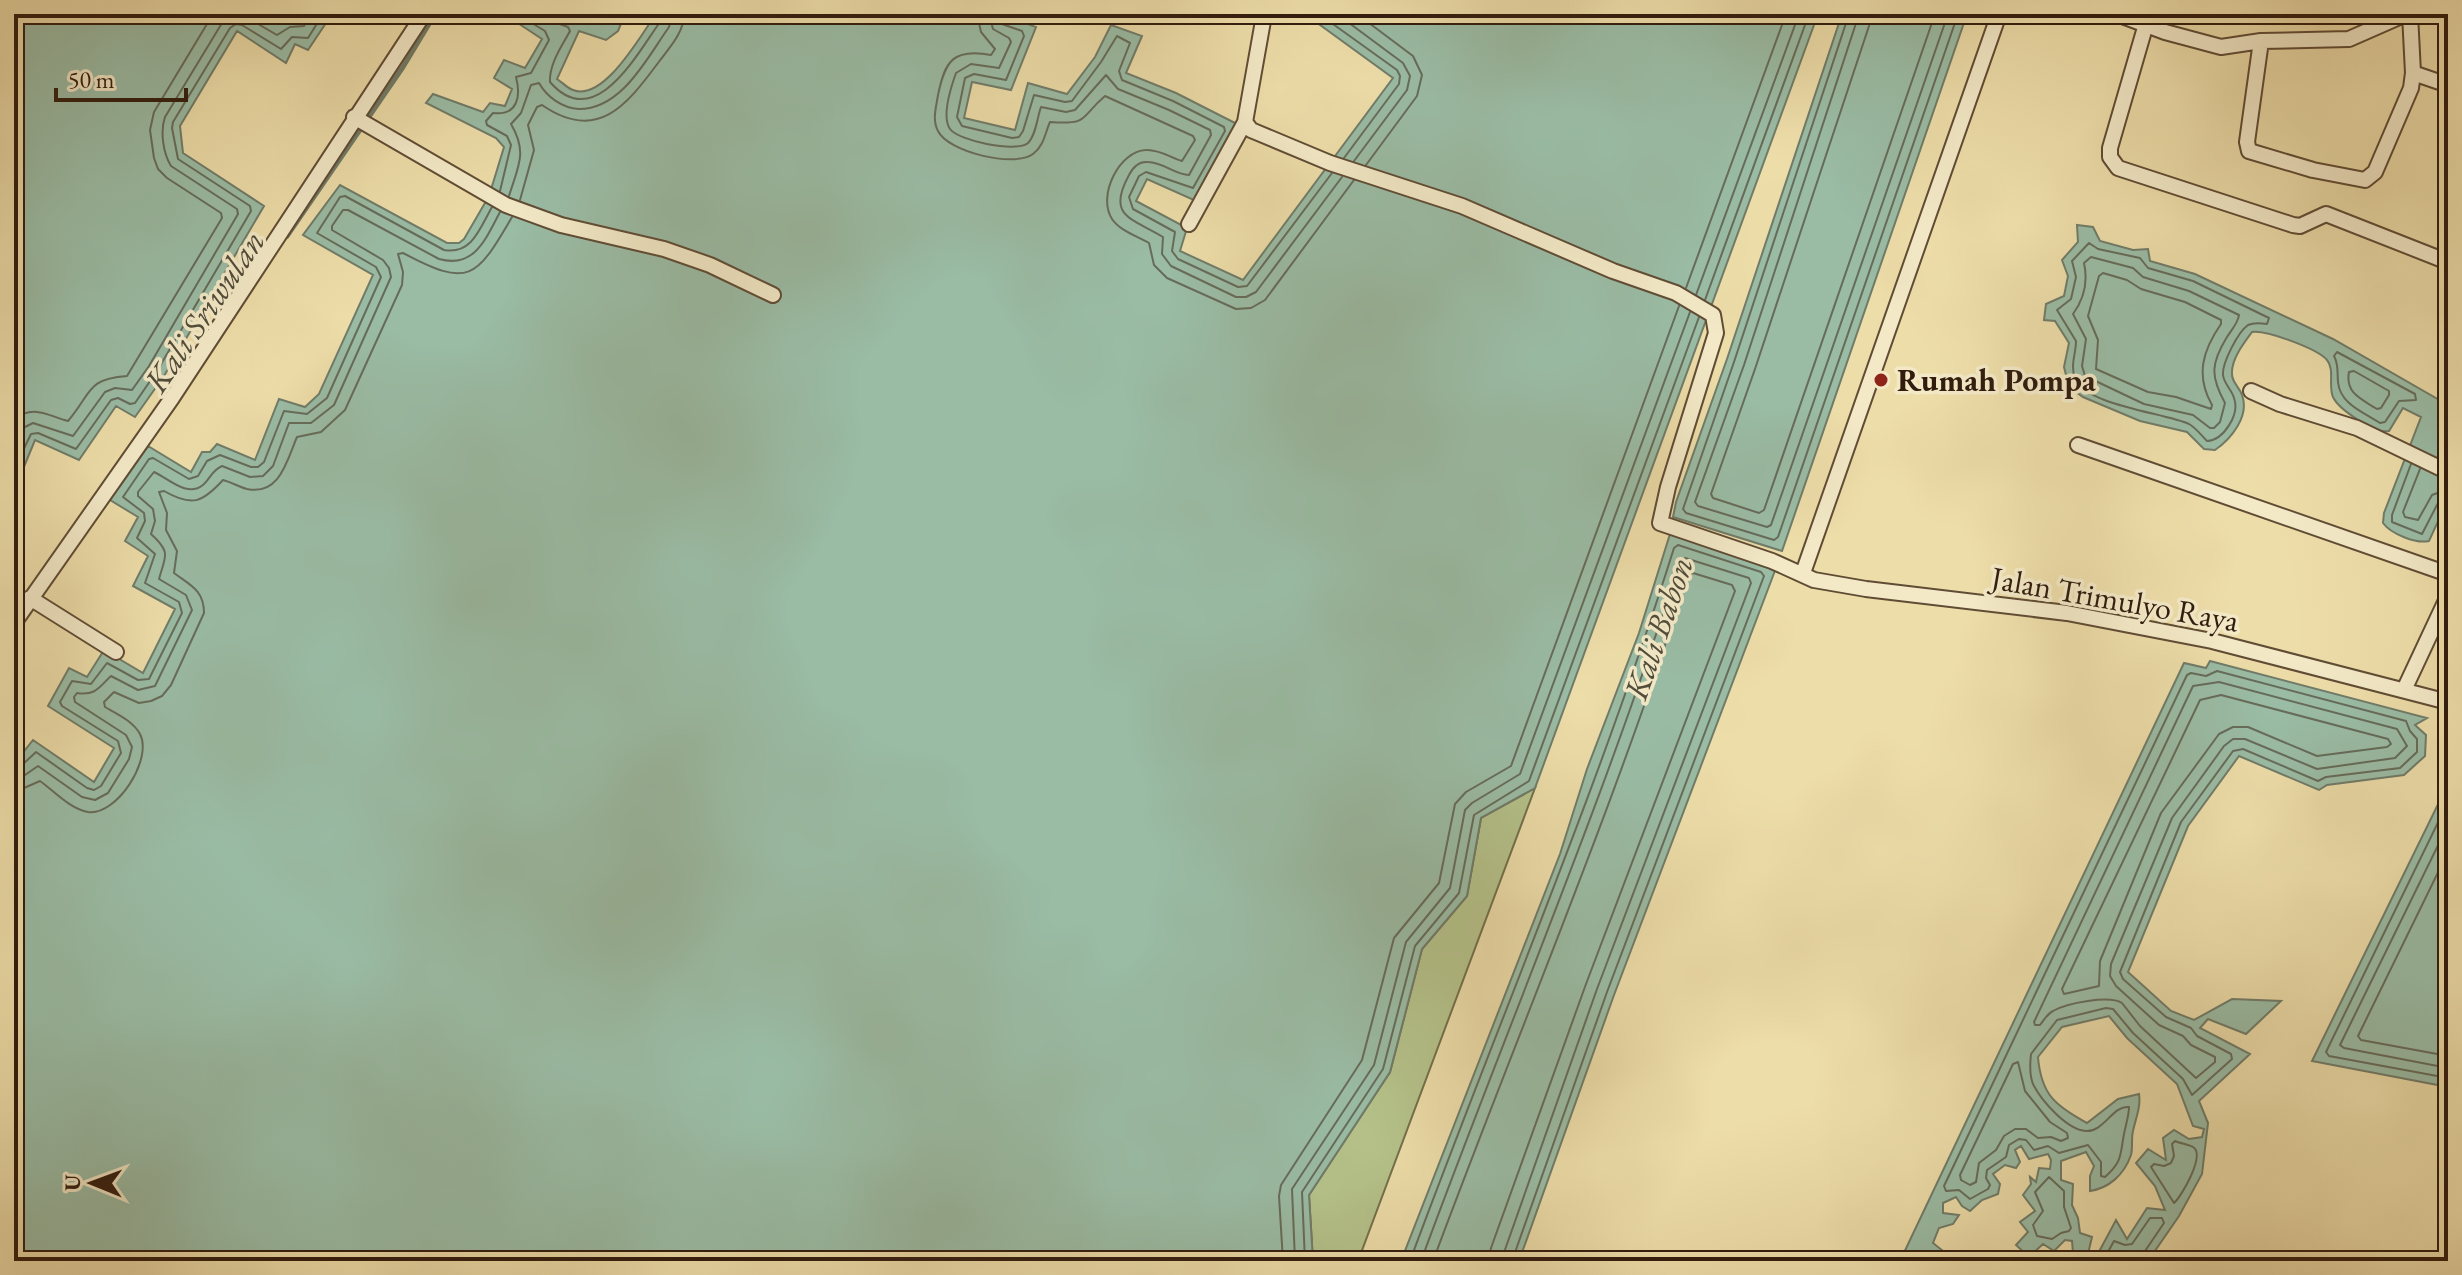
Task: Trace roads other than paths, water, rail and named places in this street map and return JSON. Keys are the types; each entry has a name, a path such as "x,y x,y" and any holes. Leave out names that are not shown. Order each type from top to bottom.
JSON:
{"street":[{"path":"14,623 172,398 424,14"},
{"path":"1189,224 1245,122 1263,21 1261,14"},
{"path":"1803,573 1999,14"},
{"path":"2117,14 2212,46 2230,47 2261,41 2349,39 2408,14 2413,73 2408,100 2375,172 2369,178 2361,180 2313,170 2249,151 2247,142 2261,41"},
{"path":"2146,24 2110,148 2110,157 2118,168 2293,225 2300,226 2326,214 2448,262"},
{"path":"2413,73 2448,85"},
{"path":"354,117 506,205 561,225 687,257 773,295"},
{"name":"Jalan Trimulyo Raya","path":"1245,122 1251,130 1330,163 1462,206 1613,271 1676,293 1713,315 1716,333 1668,487 1660,523 1772,561 1814,580 2067,613 2212,641 2448,702"},
{"path":"2251,391 2280,404 2357,428 2448,472"},
{"path":"2078,445 2448,574"},
{"path":"2404,690 2448,596"},
{"path":"30,598 116,652"}],"water":[{"path":"14,14 332,14 308,50 295,44 286,63 237,31 180,126 183,153 264,206 164,376 135,417 116,406 79,460 35,440 14,491"},
{"path":"504,14 555,14 566,19 569,14 625,14 618,31 606,40 579,31 557,79 573,90 585,91 609,77 656,14 1000,14 1036,27 1011,90 972,82 964,118 1015,130 1028,83 1067,94 1095,57 1111,25 1142,36 1126,73 1176,93 1237,124 1196,201 1147,179 1136,201 1187,228 1180,251 1243,280 1393,78 1305,14 1818,14 1535,788 1481,818 1467,896 1422,949 1390,1072 1309,1195 1313,1261 14,1261 14,759 17,760 33,740 94,782 114,748 48,706 69,668 87,677 104,650 143,673 175,609 133,586 148,556 125,541 138,517 110,500 148,446 191,472 202,452 210,452 217,444 255,460 279,399 305,407 319,394 373,275 303,235 340,185 447,243 459,243 464,239 489,196 504,147 496,138 426,103 433,94 483,112 490,103 505,106 512,89 494,78 504,60 525,68 542,39"},
{"path":"1842,14 1967,14 1782,551 1673,517"},
{"path":"2077,225 2093,227 2100,241 2133,250 2148,249 2150,261 2195,274 2333,339 2448,405 2448,500 2429,541 2404,537 2383,523 2384,513 2421,417 2403,408 2389,431 2376,429 2358,420 2333,397 2331,368 2327,360 2303,346 2280,337 2252,332 2233,367 2233,379 2244,403 2241,419 2233,433 2215,450 2204,449 2187,432 2140,421 2083,397 2069,387 2064,367 2069,343 2055,321 2044,320 2046,304 2064,296 2068,276 2062,260 2078,242"},
{"name":"Kali Babon","path":"1670,534 1776,568 1614,995 1519,1261 1401,1261 1560,854 1587,769 1639,633"},
{"path":"2210,661 2427,718 2415,725 2426,735 2425,756 2404,775 2327,785 2319,790 2239,756 2188,826 2128,972 2171,1011 2194,1020 2232,999 2281,1001 2246,1034 2208,1019 2200,1028 2250,1054 2199,1101 2208,1123 2202,1174 2179,1216 2148,1261 2094,1261 2116,1220 2127,1239 2147,1208 2165,1210 2155,1186 2136,1163 2148,1149 2166,1160 2163,1138 2174,1130 2189,1139 2202,1137 2204,1129 2193,1126 2177,1084 2127,1038 2109,1016 2062,1027 2038,1057 2043,1081 2052,1098 2087,1123 2118,1099 2139,1094 2131,1155 2115,1179 2090,1191 2094,1166 2086,1152 2061,1161 2061,1180 2073,1184 2072,1205 2080,1233 2092,1237 2088,1254 2081,1259 2073,1253 2072,1241 2065,1240 2054,1251 2043,1244 2029,1257 2016,1245 2028,1232 2020,1222 2035,1211 2023,1195 2031,1184 2030,1177 2036,1182 2039,1168 2050,1169 2051,1160 2048,1154 2029,1159 2021,1146 2015,1150 2020,1162 2016,1168 2005,1165 1993,1174 2000,1184 1998,1194 1982,1200 1970,1211 1956,1197 1943,1203 1943,1213 1959,1215 1953,1224 1939,1228 1933,1243 1948,1255 1949,1261 1900,1261 2184,663 2206,668"},
{"path":"2448,784 2448,1087 2312,1061"}],"waterway":[{"name":"Kali Sriwulan","path":"287,236 403,67 435,14"},
{"name":"Kali Sriwulan","path":"14,635 21,624"}],"place":[{"name":"Rumah Pompa","path":"1881,380"}]}
